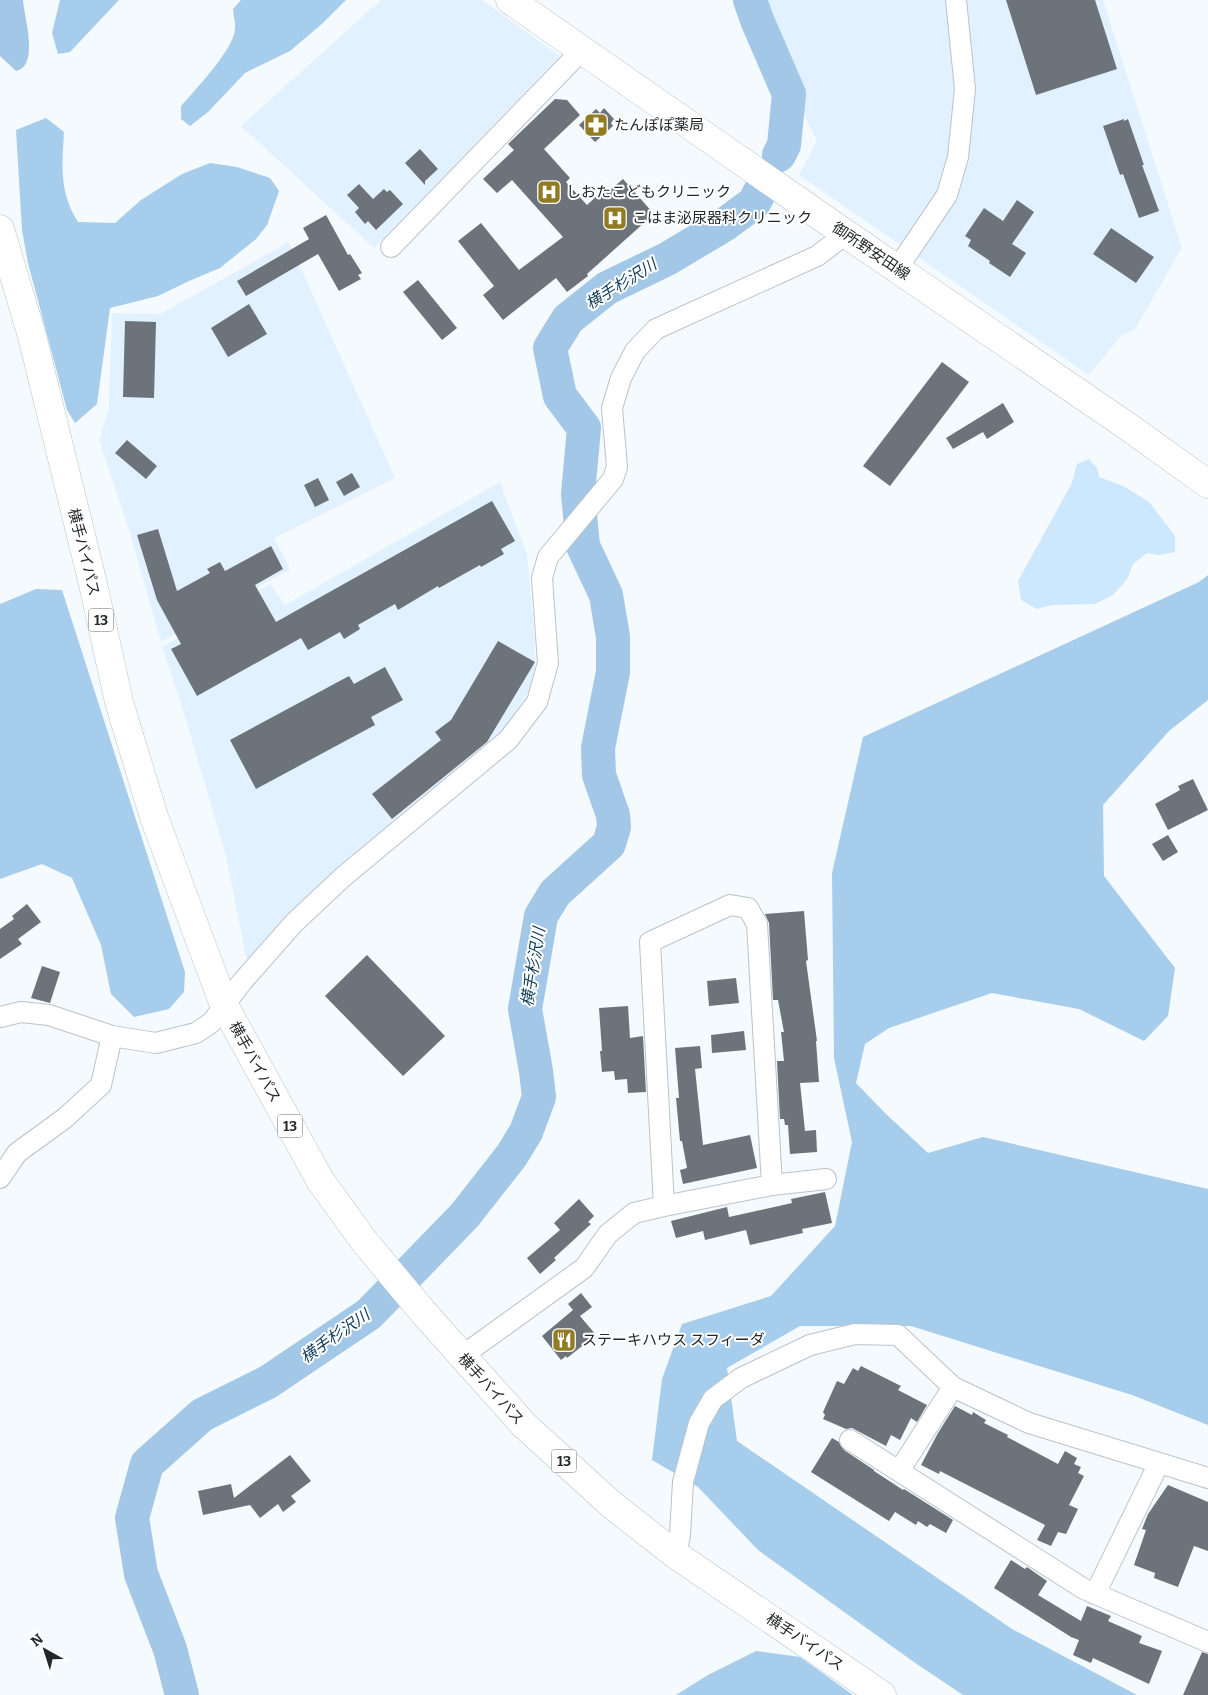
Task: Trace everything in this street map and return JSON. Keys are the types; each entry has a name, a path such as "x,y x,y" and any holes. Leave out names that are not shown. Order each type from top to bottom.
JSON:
{"main road":[{"name":"御所野安田線","path":"510,0 801,203 1127,426 1208,484"},
{"name":"横手バイパス","path":"0,229 32,336 93,584 119,702 154,817 224,1005 320,1180 364,1241 423,1312 524,1425 612,1505 676,1555 882,1695"}],"street":[{"path":"897,269 947,195 958,157 965,90 956,0"},
{"path":"391,247 582,50"},
{"path":"0,1017 20,1012 49,1014 112,1036 156,1043 196,1033 212,1022 224,1005 294,923 342,877 508,740 537,702 548,663 542,578 548,557 613,479 617,467 612,408 621,378 635,351 656,329 817,256 846,234"},
{"path":"664,1206 650,942 730,905 748,908 757,924 772,1185"},
{"path":"0,1178 17,1153 65,1118 100,1085 112,1036"},
{"path":"462,1356 584,1268 608,1234 634,1213 772,1185 826,1179"},
{"path":"676,1555 680,1535 683,1482 699,1423 713,1399 741,1378 810,1345 855,1334 898,1335 953,1387 1029,1423 1208,1478"},
{"path":"899,1471 953,1387"},
{"path":"850,1440 1084,1589 1208,1642"},
{"path":"1095,1594 1159,1463"}],"shaded area":[{"path":"0,0 23,0 28,29 29,51 23,67 16,71 0,56"},
{"path":"60,0 119,0 70,52 58,54 52,33"},
{"path":"241,0 346,0 323,23 290,51 245,73 208,112 190,126 181,119 181,106 213,69 228,47 235,29 233,9"},
{"path":"381,0 482,0 560,56 374,248 241,126"},
{"path":"765,0 1103,0 1182,248 1135,329 1120,337 1089,375 799,175 817,141 805,116 802,88"},
{"path":"46,118 64,132 63,178 68,200 78,222 115,223 141,200 182,174 210,163 237,167 270,178 279,191 267,225 256,239 220,268 158,296 110,308 97,404 75,423 67,410 28,263 22,230 16,130"},
{"path":"289,242 395,478 274,538 290,569 161,642 131,536 99,440 109,408 112,313 160,314"},
{"path":"1089,459 1097,468 1099,477 1123,486 1149,502 1175,536 1175,552 1159,555 1147,553 1133,564 1127,579 1113,595 1095,604 1052,605 1037,609 1021,600 1018,581 1072,483 1077,464"},
{"path":"500,482 527,554 535,644 535,682 494,744 247,962 226,856 184,713 162,647 270,584 285,605"},
{"path":"1208,575 1208,700 1169,731 1103,805 1104,876 1175,968 1168,1016 1144,1041 1079,1009 992,993 889,1028 865,1044 856,1083 928,1153 983,1137 1208,1189 1208,1425 1132,1395 911,1326 800,1326 727,1368 737,1441 1012,1629 1137,1695 963,1695 758,1550 698,1487 652,1460 662,1379 682,1324 771,1296 835,1226 852,1142 834,1058 832,873 863,737 1199,582"},
{"path":"36,589 62,590 185,972 184,992 169,1009 134,1017 111,994 101,945 72,878 42,864 0,879 0,604"},
{"path":"756,1651 800,1657 853,1695 676,1695 708,1675"}],"building":[{"path":"1006,0 1095,0 1117,69 1036,95"},
{"path":"555,99 567,100 580,115 544,149 570,178 566,182 587,205 599,194 602,197 623,179 654,214 587,274 588,276 567,292 556,278 503,320 483,295 494,286 458,241 481,223 519,270 563,237 512,180 497,193 483,179 514,150 508,144"},
{"name":"たんぽぽ薬局","path":"604,108 614,119 611,123 613,126 595,142 579,125 596,109 600,113"},
{"path":"1124,119 1124,121 1128,119 1159,211 1139,218 1123,174 1120,175 1103,126"},
{"path":"420,149 438,169 425,181 425,185 405,163"},
{"path":"359,184 373,199 384,189 387,192 390,190 403,204 376,230 368,221 365,224 355,212 359,208 347,195"},
{"path":"1017,200 1034,212 1012,244 1026,253 1010,277 968,246 971,240 965,236 984,208 1003,221"},
{"path":"326,215 348,255 350,254 362,273 358,275 361,279 339,291 318,254 246,296 237,281 309,239 303,228"},
{"path":"1111,228 1154,257 1136,283 1093,254"},
{"path":"418,280 457,328 442,340 403,292"},
{"path":"249,304 267,334 228,357 211,328"},
{"path":"125,321 156,322 154,398 123,397"},
{"path":"942,362 969,382 890,486 863,466"},
{"path":"1003,403 1014,422 987,439 983,432 953,449 946,438"},
{"path":"127,440 157,466 146,479 115,453"},
{"path":"352,473 360,487 344,496 336,482"},
{"path":"318,478 329,500 315,507 304,485"},
{"path":"492,501 515,541 501,549 504,554 439,588 438,586 398,610 395,604 358,625 360,629 344,639 340,632 308,650 301,638 197,696 171,649 181,644 157,600 137,535 158,529 177,591 210,573 207,569 220,562 225,571 271,546 283,569 255,585 276,622"},
{"path":"498,641 535,662 487,742 392,819 372,794 441,740 435,732 451,720"},
{"path":"385,667 403,700 371,717 375,725 256,789 230,740 349,676 354,684"},
{"path":"1193,779 1208,810 1168,830 1155,804 1180,790 1178,786"},
{"path":"1168,835 1178,852 1163,861 1152,844"},
{"path":"27,904 41,922 18,939 22,944 0,959 0,929 14,919 12,916"},
{"path":"804,911 808,960 806,961 817,1041 819,1082 800,1083 805,1131 816,1130 817,1152 790,1154 788,1125 785,1125 784,1119 780,1119 777,1061 784,1061 781,1032 784,1032 778,1000 773,1000 769,923 765,914"},
{"path":"367,955 445,1036 403,1076 325,996"},
{"path":"42,966 60,972 50,1003 31,998"},
{"path":"736,978 739,1003 709,1006 707,981"},
{"path":"628,1006 630,1038 643,1036 646,1092 628,1093 627,1079 615,1080 614,1071 602,1072 599,1008"},
{"path":"744,1031 746,1050 712,1053 711,1035"},
{"path":"700,1046 702,1068 695,1069 703,1145 750,1135 757,1168 683,1184 680,1170 687,1168 682,1141 680,1141 676,1098 679,1098 675,1048"},
{"path":"825,1192 832,1223 802,1229 803,1233 750,1245 746,1230 705,1240 703,1231 676,1238 671,1221 727,1207 729,1217 792,1203 791,1199"},
{"path":"579,1199 594,1216 588,1222 591,1224 554,1258 556,1260 540,1274 527,1258 560,1230 554,1223"},
{"name":"ステーキハウス スフィーダ","path":"581,1293 592,1307 580,1316 596,1335 567,1358 566,1356 561,1360 542,1336 573,1310 568,1304"},
{"path":"861,1366 901,1386 898,1390 927,1405 917,1422 911,1418 900,1440 891,1435 886,1446 852,1428 846,1429 823,1419 825,1415 823,1412 837,1381 844,1384 853,1368 858,1371"},
{"path":"955,1406 972,1415 973,1412 986,1420 984,1423 1058,1464 1065,1451 1077,1458 1074,1464 1081,1467 1078,1473 1084,1476 1069,1505 1078,1509 1066,1534 1058,1532 1051,1546 1037,1540 1045,1525 940,1471 939,1474 921,1465"},
{"path":"832,1438 839,1442 844,1450 874,1471 953,1520 946,1533 930,1524 927,1527 918,1521 916,1525 895,1512 889,1521 811,1472"},
{"path":"290,1455 311,1481 291,1496 296,1502 283,1512 278,1504 260,1518 250,1505 203,1515 198,1491 231,1484 234,1498"},
{"path":"1168,1485 1208,1502 1208,1551 1194,1546 1178,1587 1154,1578 1155,1573 1134,1565 1146,1530 1142,1529 1148,1514"},
{"path":"1011,1560 1025,1569 1027,1567 1047,1581 1038,1595 1081,1621 1087,1606 1111,1616 1108,1621 1142,1636 1139,1643 1162,1651 1149,1684 1093,1658 1091,1663 1073,1655 1079,1640 1071,1637 994,1588"},
{"path":"1202,1652 1208,1654 1208,1695 1183,1695"}],"waterway":[{"name":"横手杉沢川","path":"750,0 789,94 784,145 779,155"},
{"name":"横手杉沢川","path":"182,1695 170,1649 141,1574 132,1518 147,1464 202,1415 268,1382 369,1314 465,1215 512,1155 526,1132 539,1097 525,1009 541,916 555,893 609,844 614,827 613,815 599,775 598,748 613,672 613,637 606,595 583,546 578,494 584,428 560,396 550,348 568,319 607,288 667,259 724,225 754,203 767,178"}],"place":[{"name":"たんぽぽ薬局","path":"596,125"},
{"name":"しおたこどもクリニック","path":"549,192"},
{"name":"こはま泌尿器科クリニック","path":"615,218"},
{"name":"ステーキハウス スフィーダ","path":"564,1340"}]}
